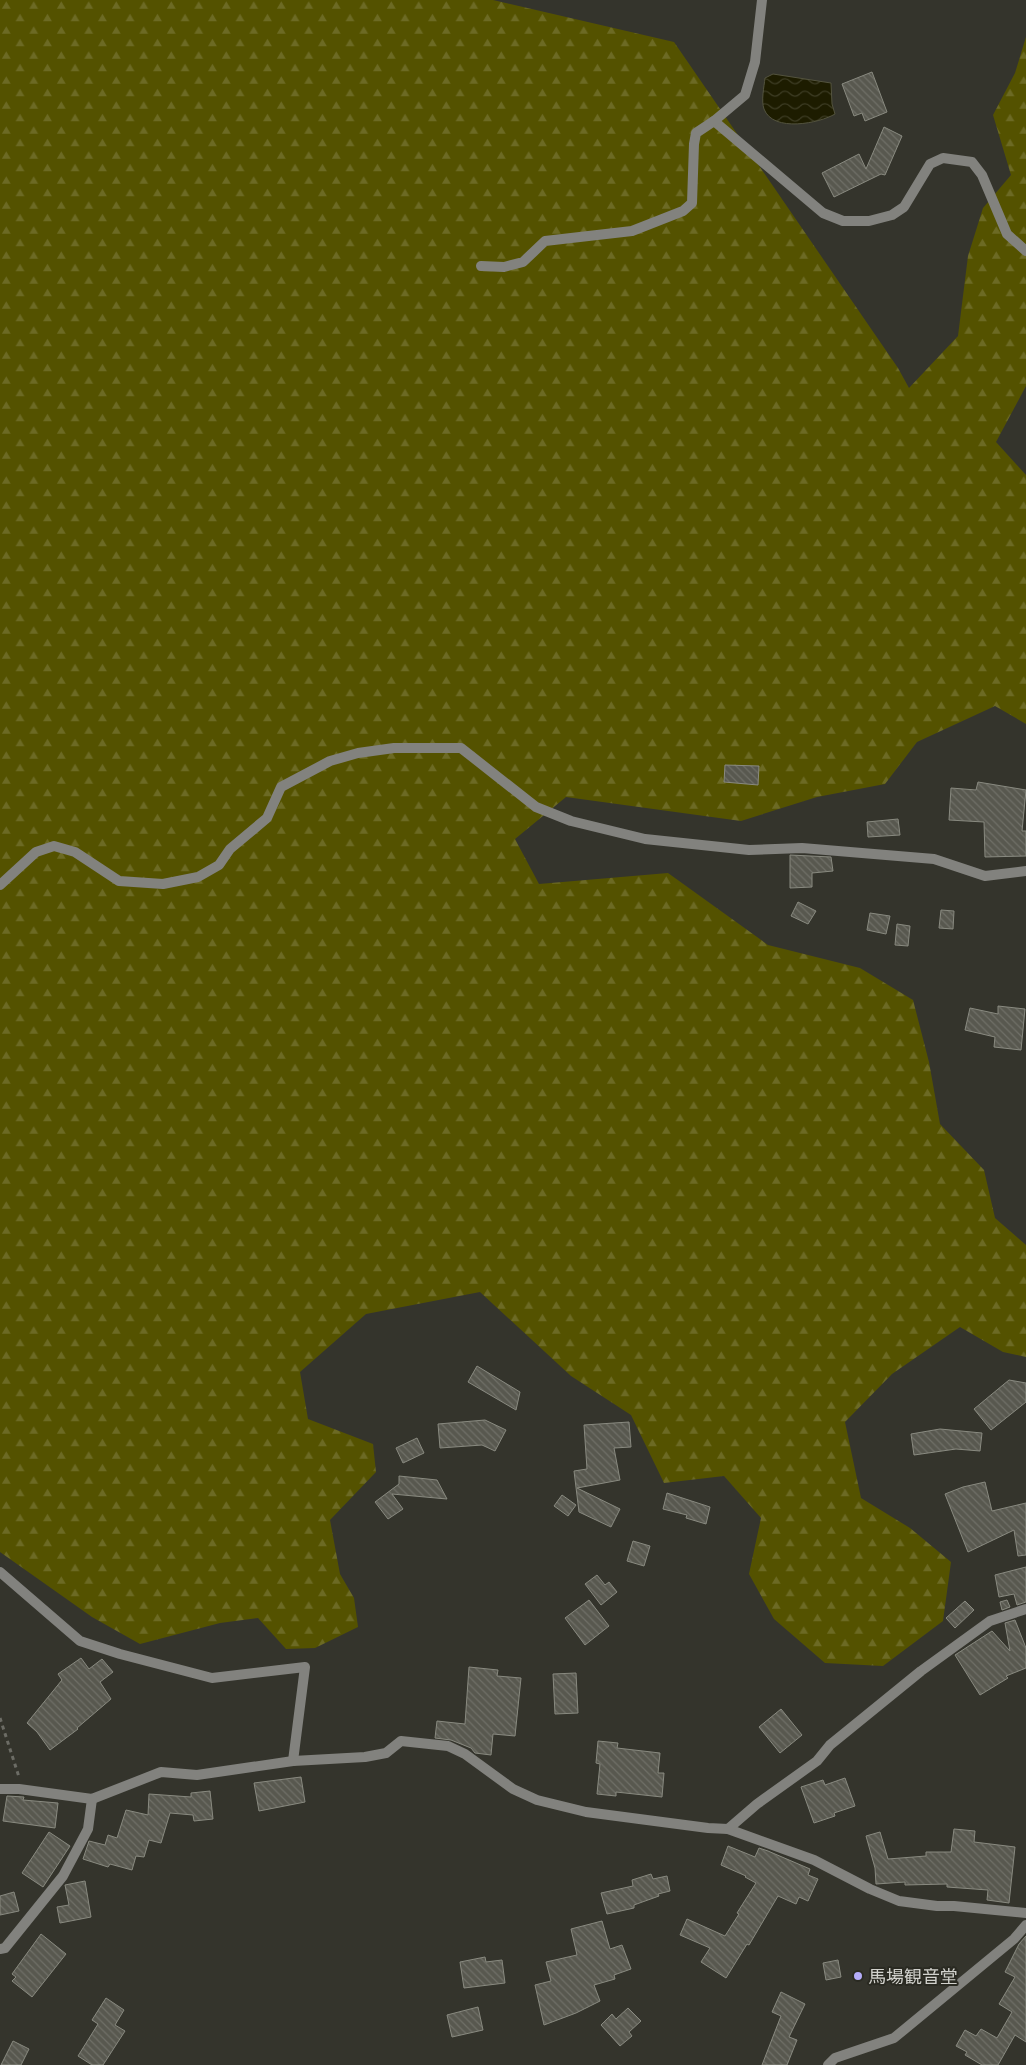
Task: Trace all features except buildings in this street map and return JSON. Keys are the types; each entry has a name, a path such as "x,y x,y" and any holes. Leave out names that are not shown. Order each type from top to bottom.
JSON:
{"street":[{"path":"481,266 504,267 523,262 545,241 632,231 683,211 692,203 696,133 714,121 745,95 755,62 762,0"},
{"path":"714,121 823,213 843,221 869,221 892,215 904,207 930,164 943,158 972,162 982,175 1007,234 1026,251"},
{"path":"0,885 36,852 54,846 75,852 119,881 163,884 198,877 219,865 230,850 266,818 281,787 330,761 358,753 394,748 461,748 536,808 571,821 645,839 750,850 802,848 934,858 985,876 1026,871"},
{"path":"0,1572 80,1641 120,1654 212,1678 305,1667 292,1761"},
{"path":"728,1829 816,1761 830,1745 952,1648 990,1620 1026,1609"},
{"path":"0,1789 19,1789 92,1799 161,1772 197,1775 292,1761 365,1757 386,1753 402,1741 448,1746 465,1754 513,1789 537,1800 586,1812 728,1829 814,1860 870,1890 899,1901 1026,1913"},
{"path":"0,1949 5,1948 63,1876 88,1829 92,1799"},
{"path":"828,2065 834,2058 894,2038 1014,1939 1026,1925"}],"path":[{"path":"0,1718 22,1786 19,1789"}],"green space":[{"path":"0,0 493,0 674,42 898,368 909,388 958,336 968,256 983,208 1011,175 993,115 1015,73 1026,37 1026,386 996,442 1026,475 1026,724 995,706 917,742 885,784 817,797 741,821 566,797 515,839 539,884 668,873 768,945 860,968 913,1000 929,1062 940,1124 984,1170 995,1218 1026,1245 1026,1357 1003,1352 960,1327 892,1374 845,1422 861,1498 910,1528 951,1562 943,1621 883,1666 825,1663 774,1619 749,1574 761,1518 724,1476 664,1483 631,1415 571,1376 480,1292 366,1314 300,1372 308,1419 373,1444 376,1472 330,1520 340,1574 354,1598 358,1627 315,1648 286,1649 258,1618 220,1623 140,1644 92,1617 0,1552"}],"water":[{"path":"773,74 831,83 832,104 835,114 808,123 797,124 786,124 769,116 764,109 763,94 765,78"}],"place":[{"name":"馬場観音堂","path":"858,1976"}]}
